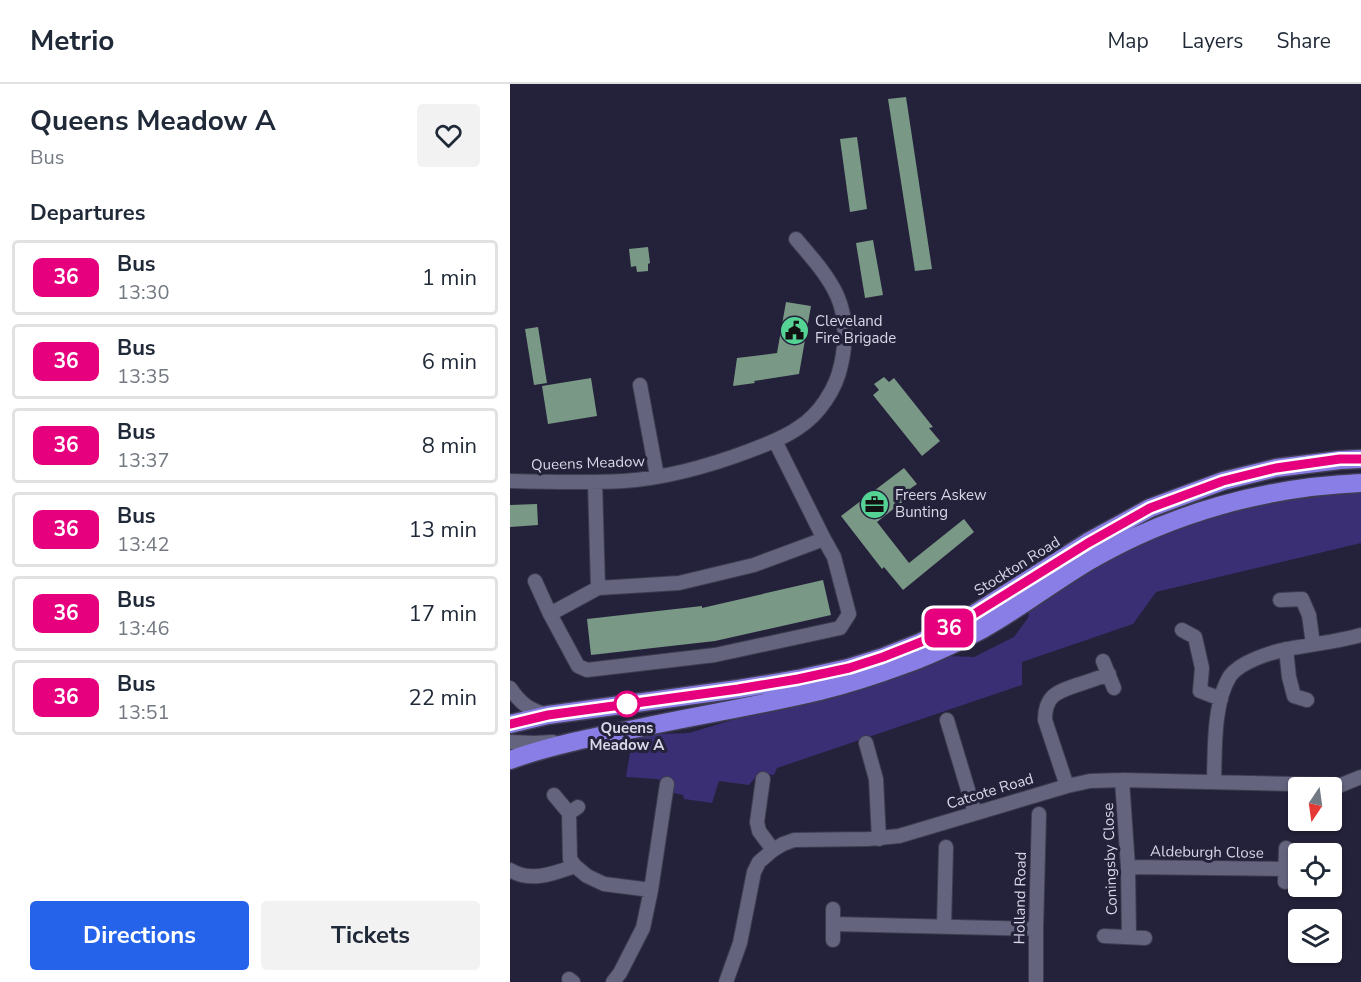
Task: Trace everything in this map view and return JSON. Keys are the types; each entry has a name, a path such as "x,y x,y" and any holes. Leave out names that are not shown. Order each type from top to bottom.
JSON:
{"highway":[{"name":"Stockton Road","path":"510,725 548,715 738,689 849,668 921,642 966,619 1088,543 1150,508 1223,481 1276,468 1340,459 1361,459"},
{"path":"510,760 579,740 821,691 865,679 927,656 982,629 1090,560 1133,537 1162,525 1229,503 1280,492 1327,484 1361,483"}],"street":[{"name":"Queens Meadow","path":"510,482 627,481 657,476 719,462 775,441 799,428 817,412 835,385 845,346 845,324 840,301 831,283 796,239"},
{"path":"640,384 657,476"},
{"path":"535,581 578,666 587,670 715,656 840,628 849,614 834,557 775,441"},
{"path":"595,482 598,588"},
{"path":"550,614 598,588 679,582 754,565 824,539"},
{"path":"1280,600 1302,599 1309,615 1313,644"},
{"path":"1192,632 1202,668 1195,692 1221,699"},
{"path":"1214,781 1216,722 1221,699 1231,675 1260,656 1313,644 1342,641 1361,635"},
{"path":"1286,649 1289,677 1296,699"},
{"path":"1103,661 1114,688"},
{"path":"1067,786 1045,720 1045,710 1050,699 1057,692 1109,674"},
{"path":"510,688 533,711 548,715"},
{"path":"510,718 510,725"},
{"path":"947,720 975,813"},
{"path":"510,742 579,740"},
{"path":"866,743 867,758 876,780 879,839"},
{"name":"Catcote Road","path":"726,982 740,943 753,872 759,862 773,850 794,840 879,839 899,836 1090,781 1214,781 1341,785 1361,777"},
{"path":"763,778 757,822 759,831 773,850"},
{"name":"Coningsby Close","path":"1122,780 1128,867 1129,937"},
{"path":"613,982 643,928 671,801 667,784"},
{"path":"554,795 561,805 574,810 570,859 576,866 587,876 604,884 651,890"},
{"name":"Holland Road","path":"1036,982 1039,814"},
{"path":"944,927 939,866 946,847"},
{"name":"Aldeburgh Close","path":"1128,867 1285,876 1286,848"},
{"path":"510,870 533,876 549,876 576,866"},
{"path":"833,909 833,940"},
{"path":"833,924 1036,929"},
{"name":"Coningsby Close","path":"1104,936 1145,938"}],"shaded area":[{"path":"1361,488 1361,543 1156,592 1133,624 1022,662 1022,685 777,768 774,775 759,773 749,785 719,781 712,803 684,799 683,795 673,793 673,782 626,777 633,735 689,733 947,656 974,657 1014,637 1028,618 1030,604 1109,557 1174,526 1241,505"}],"building":[{"path":"906,97 932,269 915,271 888,99"},
{"path":"857,137 867,209 850,212 840,139"},
{"path":"873,240 883,295 865,298 856,243"},
{"path":"648,247 650,263 648,271 637,272 636,266 631,267 629,249"},
{"name":"Cleveland Fire Brigade","path":"786,302 811,306 799,374 733,386 737,358 777,353"},
{"path":"538,327 547,383 534,385 525,329"},
{"path":"884,377 889,382 894,378 933,427 929,428 940,441 922,456 873,395 879,390 874,384"},
{"path":"591,378 597,416 548,424 542,386"},
{"path":"904,468 917,484 907,491 911,495 877,522 909,563 964,519 974,532 903,590 884,567 882,569 841,516"},
{"path":"537,504 538,525 510,527 510,505"},
{"path":"823,580 831,615 715,641 591,655 587,619 702,606 702,608"}],"bus line":[{"name":"36","path":"510,724 548,715 738,689 849,668 921,642 966,619 1088,543 1150,508 1223,481 1276,468 1340,459 1361,459"}],"place":[{"name":"Cleveland Fire Brigade","path":"794,330"},
{"name":"Freers Askew Bunting","path":"874,504"},
{"name":"Queens Meadow A","path":"627,704"}]}
